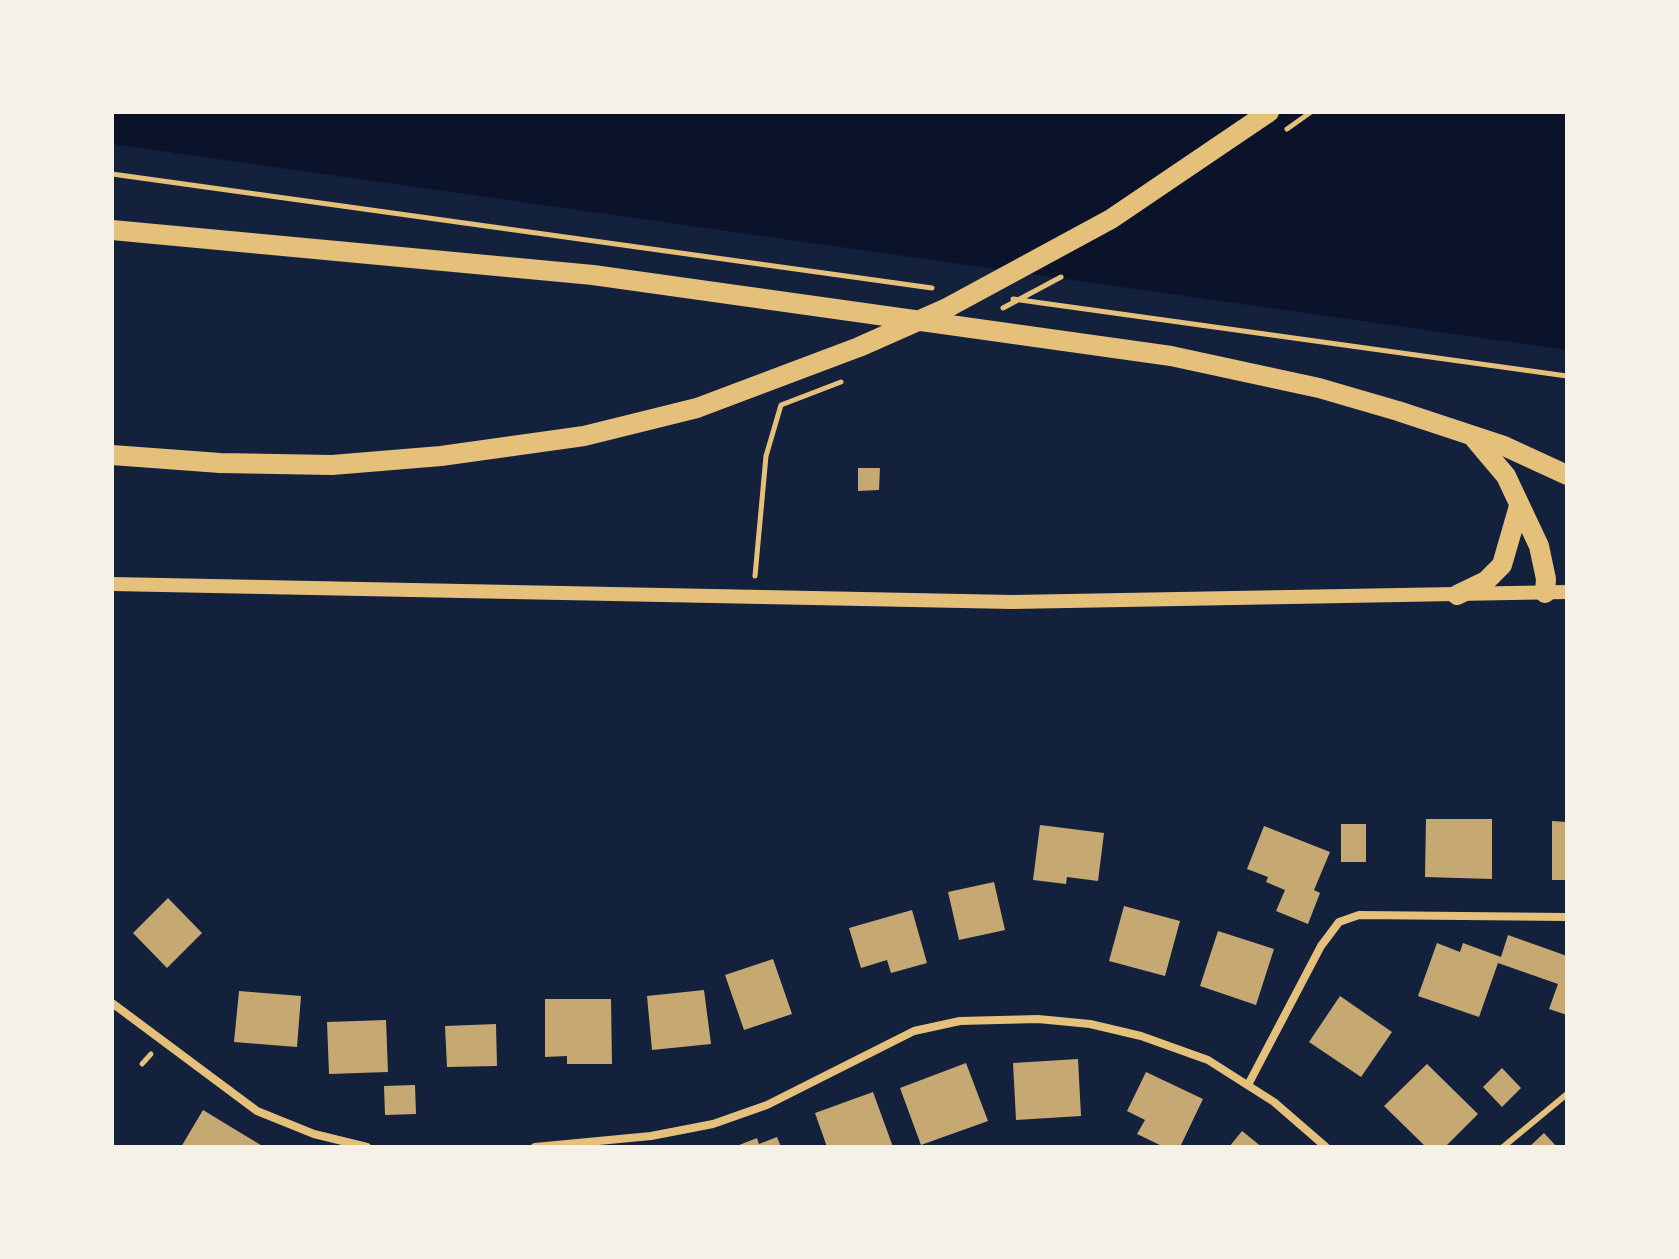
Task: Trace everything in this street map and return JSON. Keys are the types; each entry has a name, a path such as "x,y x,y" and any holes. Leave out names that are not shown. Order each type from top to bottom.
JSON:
{"main road":[{"path":"112,455 145,459 332,465 441,456 584,436 697,408 945,309 1111,219 1269,112"},
{"path":"112,230 593,275 1022,332 1171,356 1319,388 1438,423 1504,446 1559,471 1567,491"},
{"path":"1474,438 1506,476 1539,546 1545,593"},
{"path":"112,444 145,459"},
{"path":"1457,595 1486,581 1502,565 1519,506"}],"street":[{"path":"112,584 1104,602 1567,592"},
{"path":"1249,1083 1321,946 1339,922 1359,915 1567,917"},
{"path":"112,1003 257,1111 314,1134 367,1147"},
{"path":"535,1147 651,1136 713,1124 767,1105 914,1031 960,1021 1038,1019 1090,1024 1141,1036 1208,1060 1249,1083 1326,1147"}],"lane":[{"path":"1503,1147 1567,1094"}],"path":[{"path":"112,174 940,289"},
{"path":"1002,298 1567,376"},
{"path":"753,597 766,456 781,405 822,391"}],"water":[{"path":"112,112 1567,112 1567,350 112,144"}],"building":[{"path":"858,468 880,468 879,490 858,491"},
{"path":"1426,819 1492,819 1492,879 1425,877"},
{"path":"1552,821 1567,822 1567,880 1552,880"},
{"path":"1341,824 1366,824 1366,862 1341,862"},
{"path":"1040,825 1104,833 1098,881 1067,877 1066,884 1033,880"},
{"path":"1264,826 1330,852 1314,890 1320,893 1308,924 1276,911 1285,890 1266,882 1268,877 1247,869"},
{"path":"994,882 1005,930 959,940 948,892"},
{"path":"168,898 202,933 167,968 133,933"},
{"path":"1124,906 1180,921 1165,976 1109,961"},
{"path":"912,910 927,963 891,973 887,960 861,968 849,928"},
{"path":"1218,931 1274,949 1256,1005 1200,986"},
{"path":"1508,935 1567,956 1567,1015 1549,1009 1558,984 1498,963 1479,1017 1418,996 1437,943 1460,952 1463,943 1501,957"},
{"path":"773,959 792,1014 744,1030 725,975"},
{"path":"704,990 711,1044 652,1050 647,996"},
{"path":"239,991 301,996 297,1047 234,1042"},
{"path":"1340,996 1392,1032 1361,1077 1309,1042"},
{"path":"545,999 611,999 612,1064 567,1064 567,1056 545,1057"},
{"path":"386,1020 388,1072 329,1074 327,1022"},
{"path":"496,1024 497,1066 447,1067 445,1026"},
{"path":"1078,1059 1081,1116 1016,1120 1013,1063"},
{"path":"966,1063 988,1121 921,1145 900,1088"},
{"path":"1427,1064 1478,1114 1445,1147 1426,1147 1384,1106"},
{"path":"1502,1068 1521,1088 1502,1107 1483,1087"},
{"path":"1146,1072 1203,1099 1180,1147 1164,1147 1137,1134 1145,1120 1127,1111"},
{"path":"415,1085 416,1114 385,1115 384,1086"},
{"path":"873,1092 893,1147 827,1147 815,1113"},
{"path":"203,1110 264,1147 181,1147"},
{"path":"1242,1131 1262,1147 1229,1147"},
{"path":"1544,1133 1557,1147 1529,1147"},
{"path":"777,1137 781,1147 734,1147 757,1138 759,1144"}]}
